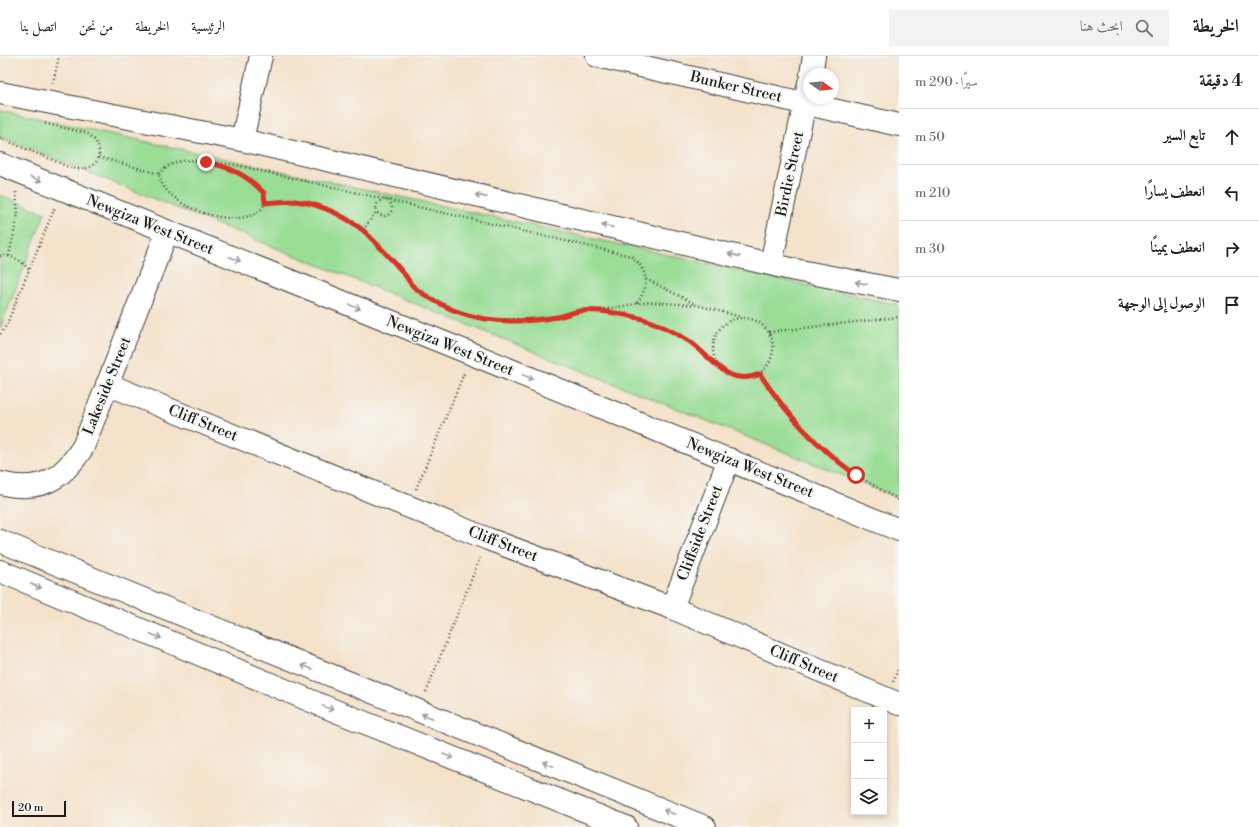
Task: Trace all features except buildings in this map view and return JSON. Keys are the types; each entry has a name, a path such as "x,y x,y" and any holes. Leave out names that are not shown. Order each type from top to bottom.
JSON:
{"street":[{"path":"242,140 261,56"},
{"name":"Bunker Street","path":"597,56 803,92"},
{"path":"812,68 814,56"},
{"path":"0,92 48,103 242,140 771,264 899,290"},
{"name":"Birdie Street","path":"771,264 805,104"},
{"name":"Bunker Street","path":"839,104 899,125"},
{"name":"Newgiza West Street","path":"7,167 472,354 899,530"},
{"name":"Lakeside Street","path":"0,483 15,487 36,486 56,478 71,465 83,447 167,232"},
{"name":"Cliff Street","path":"108,384 488,539 672,608 899,704"},
{"name":"Cliffside Street","path":"672,608 729,459"},
{"path":"0,541 418,712 705,827"},
{"path":"0,571 335,711 626,827"}],"path":[{"path":"48,103 59,56"},
{"path":"0,138 78,169 94,164 99,157 100,151 97,142 92,136 86,133 36,122"},
{"path":"99,157 159,174"},
{"path":"159,174 166,166 181,160 236,165 631,256 644,269 646,279 646,288 636,304"},
{"path":"159,174 161,182 166,190 181,203 209,215 228,218 251,216 259,212 265,203 264,193 246,177 224,166 206,162"},
{"path":"7,167 18,214 9,256"},
{"path":"0,334 6,326 62,189"},
{"path":"363,230 376,212 376,203 384,199"},
{"path":"376,212 384,216 391,212 391,203 384,199"},
{"path":"265,203 296,201 309,203 335,214 363,230 401,270 414,287 446,306 475,318 489,320 532,320 557,317 580,311 598,311 619,314 656,323 689,341 731,376 741,379 751,378 760,374 772,358 773,344 769,332 760,323 697,305 647,302 598,311"},
{"path":"0,256 9,256 17,259 29,270"},
{"path":"646,279 697,305"},
{"path":"769,332 899,317"},
{"path":"718,365 713,347 717,333 727,322 734,319 745,318"},
{"path":"409,506 472,354"},
{"path":"760,374 788,414 810,438 856,475 899,500"},
{"path":"418,712 488,539"}],"green space":[{"path":"0,110 899,305 899,498 0,137"},
{"path":"0,195 45,213 0,329"}],"route":[{"path":"206,162 235,170 246,177 256,184 264,193 266,198 265,203 296,201 309,203 335,214 363,230 406,276 414,287 427,296 452,309 475,318 489,320 532,320 557,317 580,311 598,311 619,314 656,323 689,341 723,371 731,376 741,379 751,378 760,374 773,395 810,438 856,475"}]}
